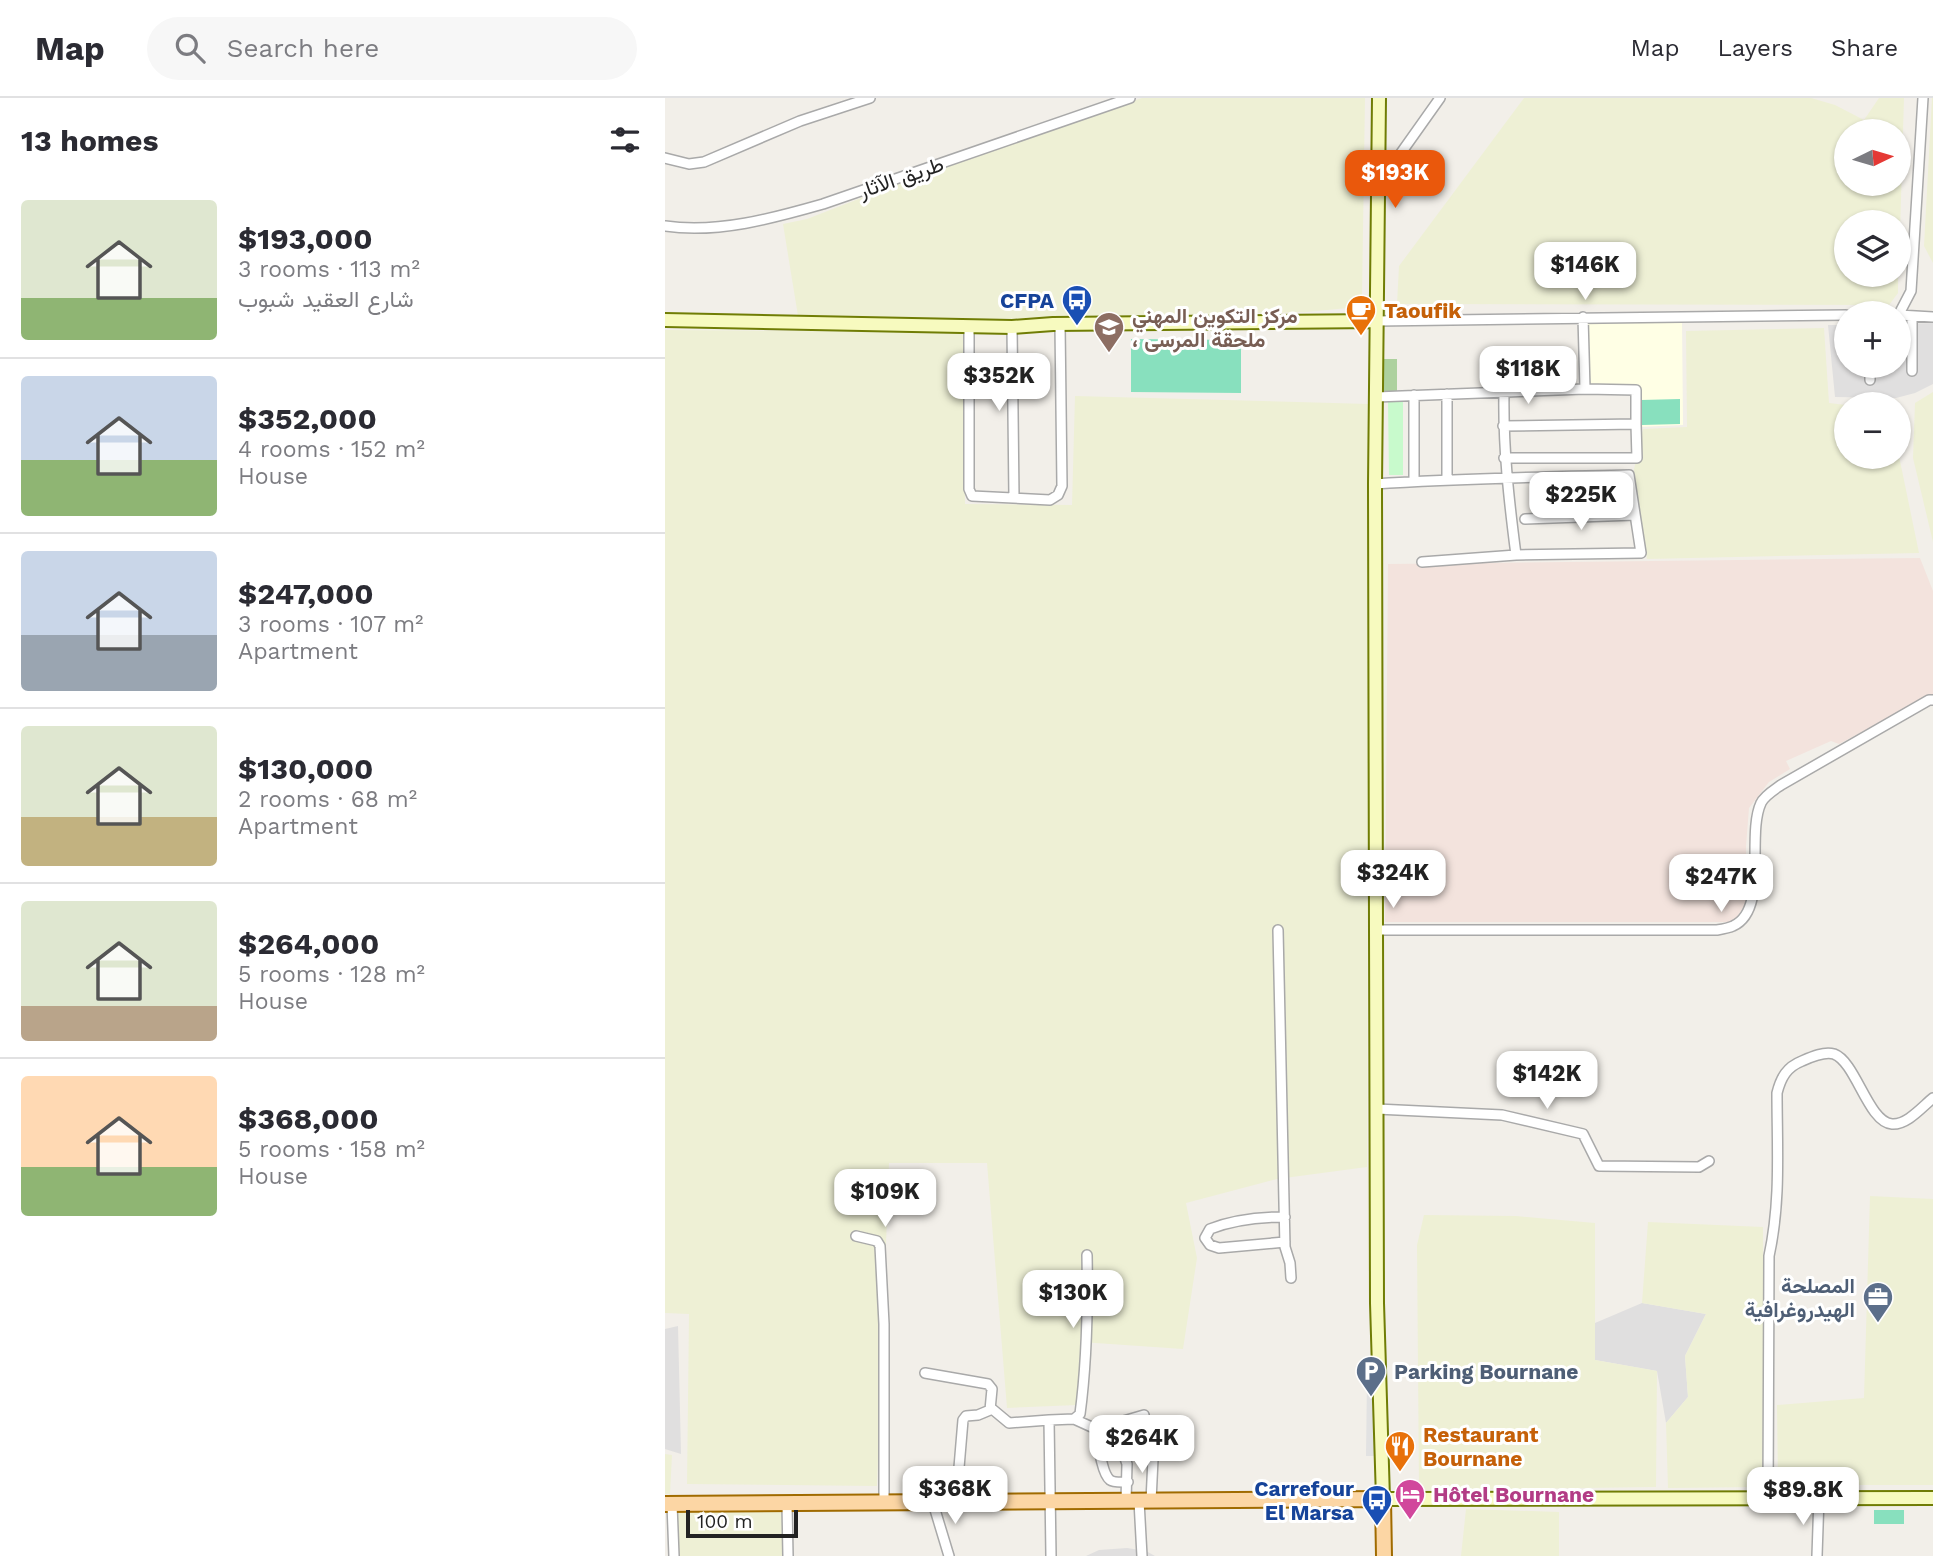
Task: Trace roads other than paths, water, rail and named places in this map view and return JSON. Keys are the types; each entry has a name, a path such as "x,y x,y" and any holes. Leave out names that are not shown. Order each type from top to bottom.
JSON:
{"main road":[{"path":"1379,98 1375,484 1377,1303 1384,1556"},
{"path":"665,320 1012,327 1376,321"},
{"path":"668,1504 1933,1498"}],"street":[{"path":"665,158 689,164 704,162 800,121 870,98"},
{"name":"طريق الآثار","path":"665,226 707,227 778,216 823,204 1130,98"},
{"path":"1379,184 1440,98"},
{"path":"1907,301 1912,291 1923,98"},
{"path":"1376,321 1834,315"},
{"path":"1912,371 1912,316 1933,317"},
{"path":"1583,317 1585,389"},
{"path":"969,326 969,489 975,497 1049,500 1058,495 1062,486 1060,325"},
{"path":"1012,327 1014,498"},
{"path":"1376,397 1585,389 1636,390 1637,458 1504,458"},
{"path":"1504,393 1504,458 1516,555"},
{"path":"1447,394 1447,480"},
{"path":"1414,395 1414,481"},
{"path":"1503,426 1636,424"},
{"path":"1375,484 1629,475 1641,554 1516,555 1422,562"},
{"path":"1525,519 1635,515"},
{"path":"1376,930 1717,930 1735,925 1745,916 1752,903 1753,844 1761,800 1781,785 1933,700"},
{"path":"1278,930 1285,1242 1291,1278"},
{"path":"1768,1498 1768,1280 1778,1182 1777,1093 1780,1080 1796,1063 1832,1053 1837,1055 1875,1111 1887,1122 1895,1124 1904,1121 1933,1098"},
{"path":"1377,1109 1502,1115 1583,1134 1599,1167 1699,1167 1709,1161"},
{"path":"1285,1217 1264,1217 1219,1226 1210,1229 1205,1237 1210,1245 1219,1248 1285,1242"},
{"path":"856,1236 877,1241 880,1246 884,1324 884,1504"},
{"path":"1074,1419 1080,1414 1088,1333 1087,1255"},
{"path":"925,1373 988,1384 992,1389 991,1408 986,1413 966,1416 963,1420 956,1503"},
{"path":"991,1408 1009,1423 1074,1419 1097,1429 1144,1415"},
{"path":"1049,1420 1051,1556"},
{"path":"1097,1429 1101,1459 1109,1479 1128,1482"},
{"path":"1123,1452 1128,1482 1139,1501"},
{"path":"1142,1556 1139,1501 1153,1459"},
{"path":"1817,1556 1819,1497"},
{"path":"933,1503 949,1556"},
{"path":"668,1504 674,1556"},
{"path":"787,1504 788,1556"}],"place":[{"name":"CFPA","path":"1077,327"},
{"name":"Taoufik","path":"1361,337"},
{"name":"مركز التكوين المهني ، ملحقة المرسى","path":"1109,354"},
{"name":"المصلحة الهيدروغرافية","path":"1878,1324"},
{"name":"Parking Bournane","path":"1371,1398"},
{"name":"Restaurant Bournane","path":"1400,1473"},
{"name":"Hôtel Bournane","path":"1410,1521"},
{"name":"Carrefour El Marsa","path":"1377,1527"}]}
